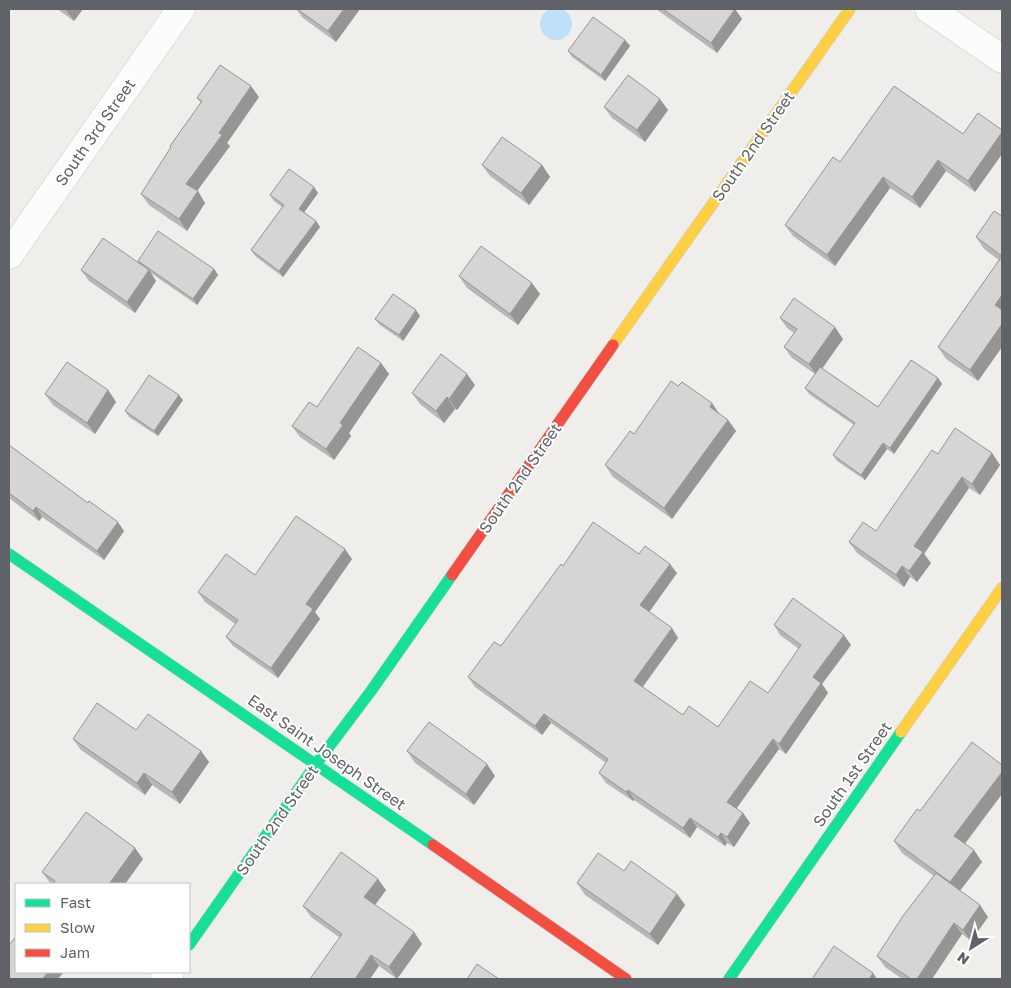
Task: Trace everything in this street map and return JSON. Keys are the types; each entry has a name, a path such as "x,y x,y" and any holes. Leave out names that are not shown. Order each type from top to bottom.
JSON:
{"street":[{"name":"South 3rd Street","path":"9,255 181,9"},
{"name":"South 2nd Street","path":"190,944 850,9"},
{"path":"929,9 1002,59"},
{"name":"East Saint Joseph Street","path":"9,554 626,979"},
{"name":"South 1st Street","path":"729,979 1002,588"}],"water":[{"path":"556,8 568,12 572,24 568,36 556,40 544,36 540,24 544,12"}],"building":[{"path":"297,9 344,9 328,31"},
{"path":"663,9 735,9 711,43"},
{"path":"593,17 625,40 601,75 568,51"},
{"path":"220,65 251,86 219,133 222,135 186,184 198,191 179,219 141,194 170,146 202,101 197,98"},
{"path":"628,75 660,99 637,130 604,107"},
{"path":"894,86 963,134 978,113 1002,130 1002,132 968,181 938,160 912,197 883,177 827,255 785,225 833,157 840,162"},
{"path":"502,137 542,165 521,193 482,165"},
{"path":"289,169 314,187 299,209 316,221 279,271 251,250 284,205 270,195"},
{"path":"994,211 1002,216 1002,256 976,237"},
{"path":"158,231 214,269 193,299 138,261"},
{"path":"103,238 149,270 127,302 81,270"},
{"path":"481,246 532,283 510,314 459,276"},
{"path":"1002,256 1002,295 995,305 1002,310 1002,324 970,370 938,347"},
{"path":"393,294 416,310 399,335 375,319"},
{"path":"794,298 835,327 809,364 784,347 797,329 780,318"},
{"path":"358,347 381,363 340,423 343,425 326,449 292,426 309,402 317,407"},
{"path":"441,354 467,374 449,399 447,397 436,411 412,393"},
{"path":"911,360 938,378 890,448 883,443 861,475 833,455 855,423 805,388 820,367 878,407"},
{"path":"67,362 108,390 87,423 45,394"},
{"path":"149,375 179,395 154,431 125,411"},
{"path":"671,381 678,386 682,382 712,403 710,407 728,420 664,508 605,465 630,431 634,434"},
{"path":"955,428 992,453 972,484 962,477 914,546 923,552 909,571 902,566 896,575 849,542 863,522 876,531 932,450 938,454"},
{"path":"9,445 88,503 89,501 118,522 97,551 36,507 33,511 9,493"},
{"path":"296,516 345,549 306,604 313,609 271,668 226,637 238,620 198,592 226,554 255,575"},
{"path":"593,522 639,554 645,546 670,564 640,605 672,628 634,681 683,715 689,706 718,727 750,681 768,693 801,645 774,625 793,598 844,635 813,677 821,683 779,744 773,739 727,802 743,813 727,837 721,833 718,837 690,818 683,828 628,790 626,792 599,773 608,759 544,714 535,726 468,677 494,642 501,646 561,564 563,566"},
{"path":"97,703 136,730 148,714 201,751 172,792 144,773 137,783 73,739"},
{"path":"429,722 487,764 466,794 407,751"},
{"path":"972,742 1002,765 1002,772 954,836 974,850 950,882 894,841 917,809 920,811"},
{"path":"86,812 135,848 110,883 54,883 55,881 42,872"},
{"path":"341,852 378,879 364,897 414,932 389,967 371,955 355,979 310,979 342,934 303,906"},
{"path":"598,853 624,871 631,861 677,894 650,934 577,883"},
{"path":"936,873 980,905 963,930 954,923 917,979 911,979 877,956 903,916"},
{"path":"15,937 15,973 47,973 42,979 9,979 9,946"},
{"path":"834,946 873,973 869,979 812,979"},
{"path":"477,964 499,979 467,979"}],"traffic: fast":[{"path":"9,554 433,845"},
{"path":"190,944 452,575"},
{"path":"729,979 901,732"}],"traffic: slow":[{"path":"613,345 850,9"},
{"path":"901,732 1002,588"}],"traffic: jam":[{"path":"452,575 613,345"},
{"path":"433,845 626,979"}]}
